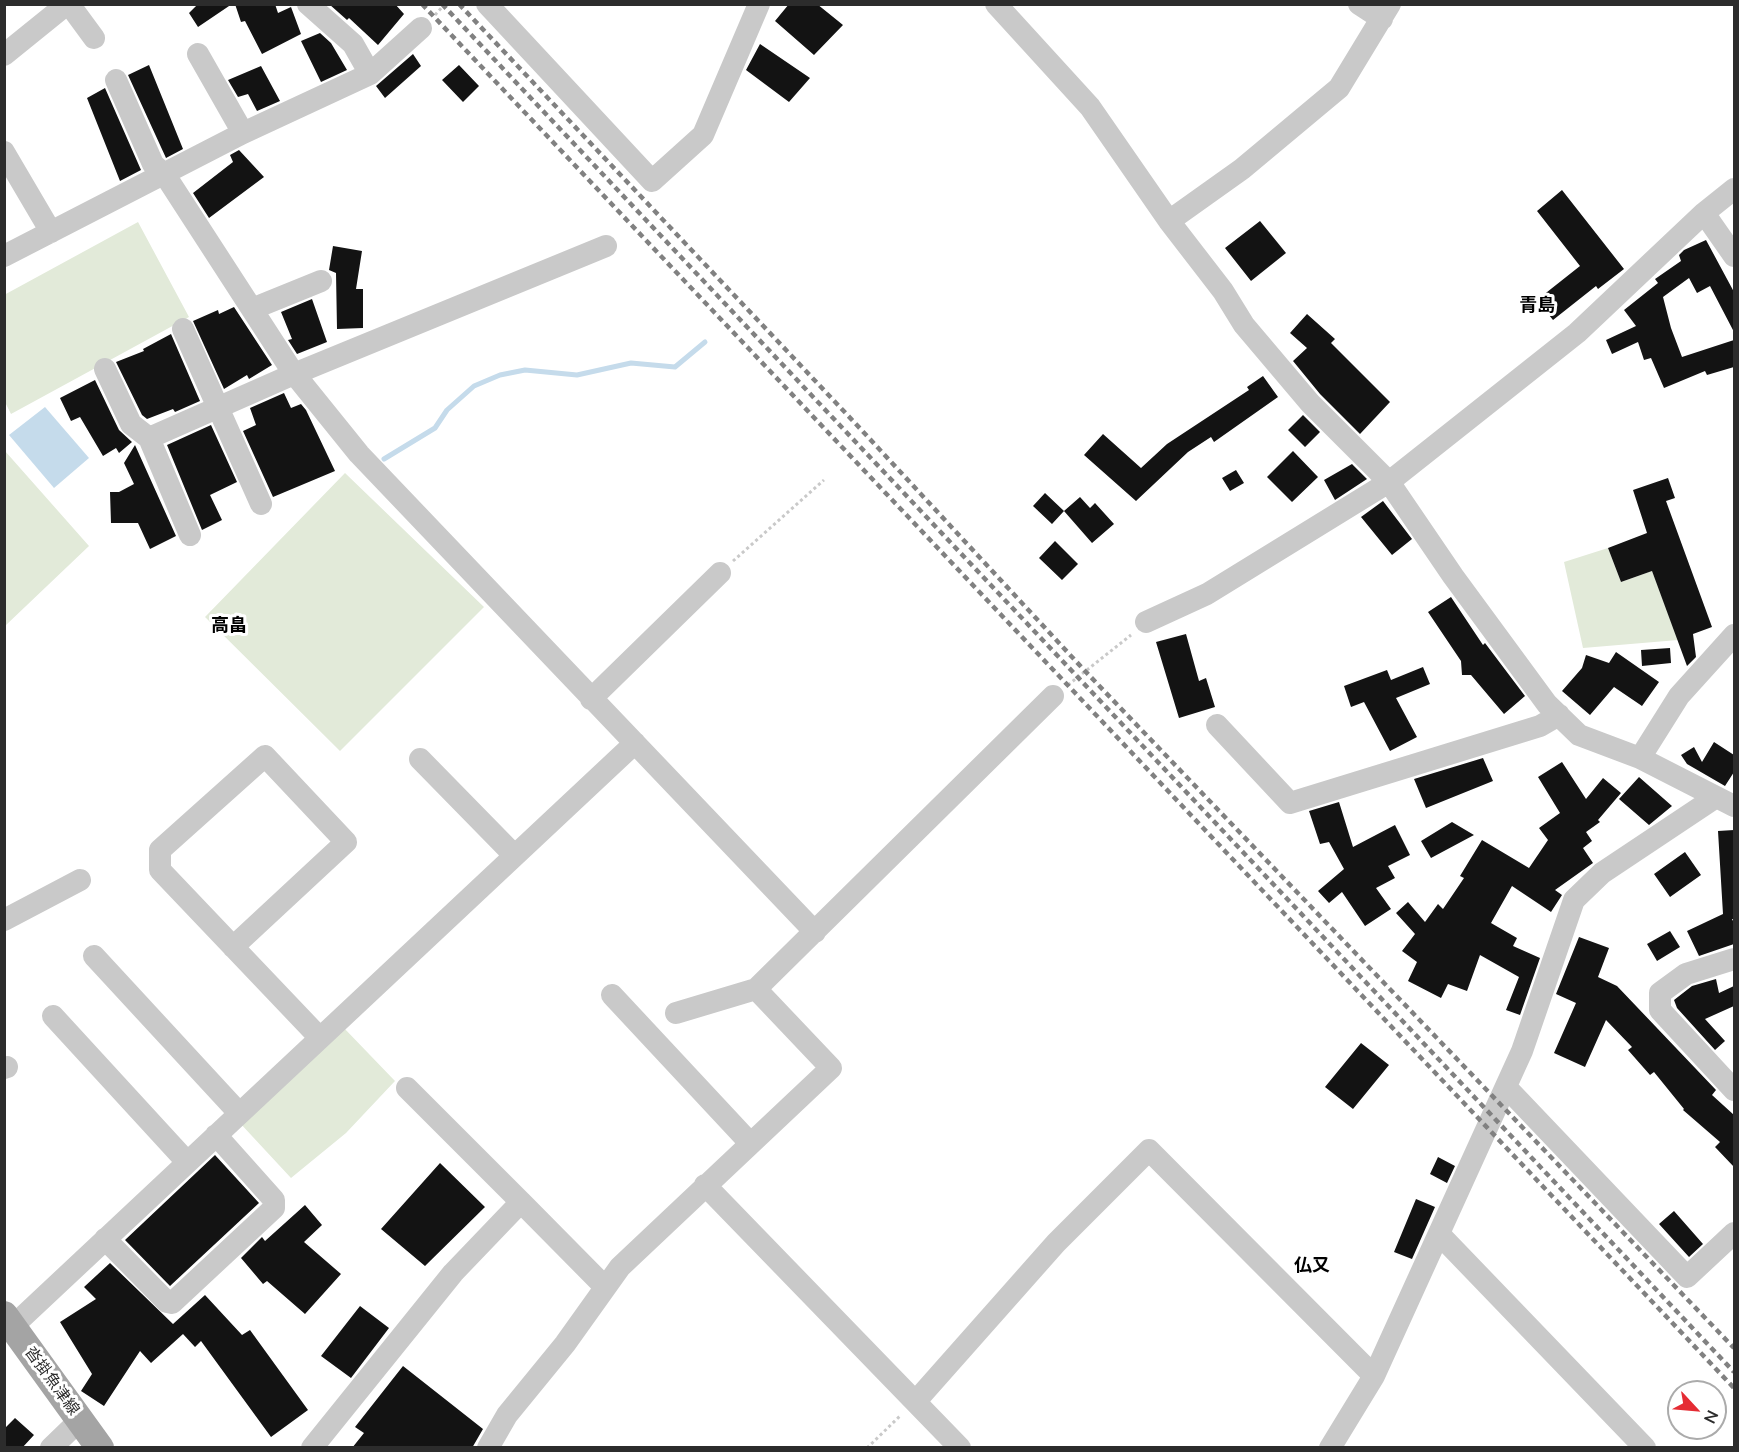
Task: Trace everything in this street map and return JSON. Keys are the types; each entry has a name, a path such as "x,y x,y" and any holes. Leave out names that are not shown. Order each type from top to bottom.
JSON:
{"main road":[{"name":"沓掛魚津線","path":"9,1321 100,1448"}],"street":[{"path":"4,55 68,4 94,38"},
{"path":"308,4 353,44 370,74"},
{"path":"487,4 652,181 703,135 759,4"},
{"path":"996,4 1090,107 1169,221 1223,291 1244,325 1310,403 1389,482 1453,576 1547,704 1579,735 1640,758 1725,801"},
{"path":"1169,221 1242,169 1339,88 1386,12 1359,4"},
{"path":"4,256 165,176 243,133 370,74 421,28"},
{"path":"198,54 243,133"},
{"path":"116,80 153,164 165,176 294,374 359,454 815,932"},
{"path":"4,152 51,232"},
{"path":"1146,622 1207,594 1389,482 1577,333 1704,213 1734,189"},
{"path":"1704,213 1734,256"},
{"path":"149,438 294,374 606,246"},
{"path":"252,309 321,281"},
{"path":"183,329 261,504"},
{"path":"105,369 131,424 149,438 190,536"},
{"path":"591,699 720,573"},
{"path":"1640,758 1679,696 1734,635"},
{"path":"676,1013 756,989 1053,696"},
{"path":"1217,725 1290,803 1540,726 1559,715"},
{"path":"9,1321 105,1239 635,743"},
{"path":"233,947 346,842 265,756 160,850 160,870 233,947 319,1037"},
{"path":"420,759 514,855"},
{"path":"1330,1448 1374,1376 1506,1087 1522,1051 1574,900 1602,873 1725,801"},
{"path":"4,920 80,880"},
{"path":"94,956 239,1113"},
{"path":"1734,960 1686,974 1660,993 1660,1010 1734,1090"},
{"path":"488,1448 507,1415 620,1268 831,1068 756,989"},
{"path":"612,995 750,1143"},
{"path":"52,1016 187,1162"},
{"path":"1506,1087 1687,1277 1734,1233"},
{"path":"407,1088 606,1287"},
{"path":"105,1239 167,1302 172,1303 274,1208 274,1200 216,1135"},
{"path":"916,1401 1056,1243 1149,1150 1374,1376"},
{"path":"705,1185 960,1448"},
{"path":"312,1448 453,1273 521,1203"},
{"path":"1440,1234 1644,1448"},
{"path":"51,1448 80,1420"}],"path":[{"path":"720,573 824,480"},
{"path":"1053,696 1146,622"},
{"path":"867,1448 916,1401"}],"green space":[{"path":"138,222 189,317 11,414 5,402 4,295"},
{"path":"5,451 89,546 4,626"},
{"path":"345,473 484,607 340,751 205,617"},
{"path":"1608,548 1621,582 1652,571 1678,640 1583,648 1564,562"},
{"path":"343,1027 395,1081 346,1133 291,1178 239,1122"}],"water":[{"path":"45,407 89,458 54,488 9,435"}],"building":[{"path":"198,4 232,4 198,27 189,13"},
{"path":"235,4 275,4 278,13 291,7 301,34 262,54 245,21 241,22"},
{"path":"329,4 395,4 404,14 378,45 349,18 347,20"},
{"path":"789,4 817,4 843,25 814,55 775,21"},
{"path":"320,33 331,43 347,70 321,82 301,41"},
{"path":"760,44 810,78 789,102 746,70"},
{"path":"413,54 421,66 385,98 376,86"},
{"path":"149,65 183,149 166,158 128,75"},
{"path":"459,65 479,86 463,102 442,80"},
{"path":"261,66 280,101 257,111 248,94 238,97 228,80"},
{"path":"105,88 141,170 120,181 87,98"},
{"path":"239,150 264,177 209,218 193,193 233,162 230,155"},
{"path":"1562,190 1624,269 1598,289 1596,286 1553,320 1537,300 1580,266 1537,211"},
{"path":"1260,221 1286,253 1251,281 1225,248"},
{"path":"1706,240 1734,292 1734,332 1710,286 1697,293 1689,278 1663,297 1682,357 1734,340 1734,367 1707,375 1705,371 1664,388 1651,358 1644,360 1638,342 1612,354 1606,340 1636,326 1624,310 1658,283 1655,279 1681,261 1679,255 1684,250"},
{"path":"333,246 362,251 356,289 363,289 363,328 337,329 336,273 329,270"},
{"path":"312,299 327,342 297,354 288,340 292,339 281,312"},
{"path":"234,307 272,365 249,379 247,375 224,389 193,321 218,310 219,314"},
{"path":"1307,314 1335,339 1331,343 1390,402 1360,434 1320,394 1293,361 1307,348 1290,333"},
{"path":"171,334 200,401 175,412 173,409 147,419 142,415 116,362 144,351 143,349"},
{"path":"1263,376 1278,397 1214,442 1211,437 1188,452 1136,501 1084,455 1103,434 1141,468 1167,444 1249,390 1247,387"},
{"path":"95,380 119,430 132,442 119,453 116,448 103,456 80,417 71,421 60,398"},
{"path":"284,393 291,408 301,404 306,410 335,471 273,497 243,431 256,425 250,408"},
{"path":"1303,415 1320,432 1305,447 1288,430"},
{"path":"211,425 237,482 210,495 222,520 202,530 167,445"},
{"path":"135,445 176,536 150,549 138,523 111,523 110,492 119,492 134,484 124,463"},
{"path":"1293,451 1318,477 1292,502 1267,477"},
{"path":"1352,464 1367,479 1335,500 1324,480"},
{"path":"1236,470 1244,483 1230,491 1222,478"},
{"path":"1668,478 1675,498 1666,501 1712,627 1693,634 1696,657 1687,666 1652,571 1621,582 1608,548 1647,533 1633,490"},
{"path":"1045,493 1064,511 1052,524 1033,506"},
{"path":"1080,497 1090,508 1095,503 1114,524 1092,543 1064,511"},
{"path":"1383,501 1412,539 1392,555 1361,517"},
{"path":"1055,541 1078,564 1062,580 1039,558"},
{"path":"1451,597 1483,645 1485,643 1525,696 1504,714 1471,675 1462,675 1461,661 1428,612"},
{"path":"1186,634 1199,681 1206,678 1215,707 1179,718 1156,642"},
{"path":"1670,648 1671,663 1642,666 1641,650"},
{"path":"1616,652 1659,682 1642,706 1614,687 1590,715 1562,691 1582,668 1586,655 1609,663"},
{"path":"1423,667 1430,684 1396,698 1417,737 1390,751 1364,702 1351,707 1344,686 1387,670 1391,680"},
{"path":"1714,742 1734,755 1734,772 1725,786 1687,764 1681,755 1694,747 1702,762"},
{"path":"1483,758 1493,781 1426,808 1414,779"},
{"path":"1562,762 1586,799 1603,778 1621,793 1598,820 1600,822 1586,832 1592,841 1583,848 1593,863 1555,890 1562,895 1551,912 1512,886 1491,923 1517,938 1513,946 1540,958 1520,1015 1506,1010 1519,977 1480,955 1467,991 1448,984 1441,998 1408,981 1417,962 1402,951 1415,934 1396,913 1408,902 1425,922 1438,904 1443,909 1464,878 1460,876 1482,840 1529,868 1548,840 1539,828 1560,813 1538,777"},
{"path":"1639,777 1672,806 1649,825 1619,799"},
{"path":"1339,802 1353,847 1395,825 1410,855 1388,866 1395,878 1376,888 1391,909 1365,926 1342,892 1329,903 1318,891 1344,869 1329,842 1320,844 1309,811"},
{"path":"1452,822 1474,835 1431,858 1421,841"},
{"path":"1734,830 1734,919 1732,919 1734,944 1699,956 1687,931 1723,914 1718,831"},
{"path":"1685,852 1701,875 1670,897 1654,874"},
{"path":"1670,931 1680,947 1657,961 1647,944"},
{"path":"1579,937 1609,948 1598,977 1617,986 1716,1090 1712,1095 1734,1115 1734,1167 1715,1147 1720,1142 1683,1110 1654,1072 1650,1075 1628,1050 1632,1047 1606,1020 1585,1067 1554,1053 1576,1003 1556,994"},
{"path":"1716,979 1719,993 1734,986 1734,1006 1705,1019 1725,1041 1715,1050 1677,1008 1674,1000 1692,986"},
{"path":"1361,1043 1389,1065 1353,1109 1325,1087"},
{"path":"215,1155 259,1203 170,1286 125,1240"},
{"path":"1438,1157 1455,1166 1447,1183 1430,1174"},
{"path":"440,1163 485,1207 425,1266 381,1229"},
{"path":"1416,1199 1435,1207 1412,1259 1394,1252"},
{"path":"305,1205 322,1225 304,1242 341,1274 305,1314 267,1281 263,1284 241,1258 262,1237 265,1241"},
{"path":"1674,1211 1703,1244 1689,1257 1659,1224"},
{"path":"110,1263 173,1324 205,1295 242,1335 250,1330 308,1410 271,1437 201,1341 195,1347 183,1334 151,1363 140,1351 104,1406 81,1391 92,1374 60,1322 96,1299 84,1287"},
{"path":"360,1306 389,1328 351,1378 321,1356"},
{"path":"403,1366 483,1429 472,1448 352,1448 364,1433 355,1427"},
{"path":"15,1418 34,1435 22,1448 4,1448 4,1429"}],"waterway":[{"path":"384,459 435,428 447,410 474,386 500,375 525,370 577,375 631,363 675,367 705,342"}],"railway":[{"path":"422,4 1734,1388"},
{"path":"442,4 1734,1372"},
{"path":"459,4 855,423 1085,671 1734,1348"}],"district":[{"name":"青島","path":"1537,306"},
{"name":"高畠","path":"229,626"},
{"name":"仏又","path":"1312,1266"}]}
